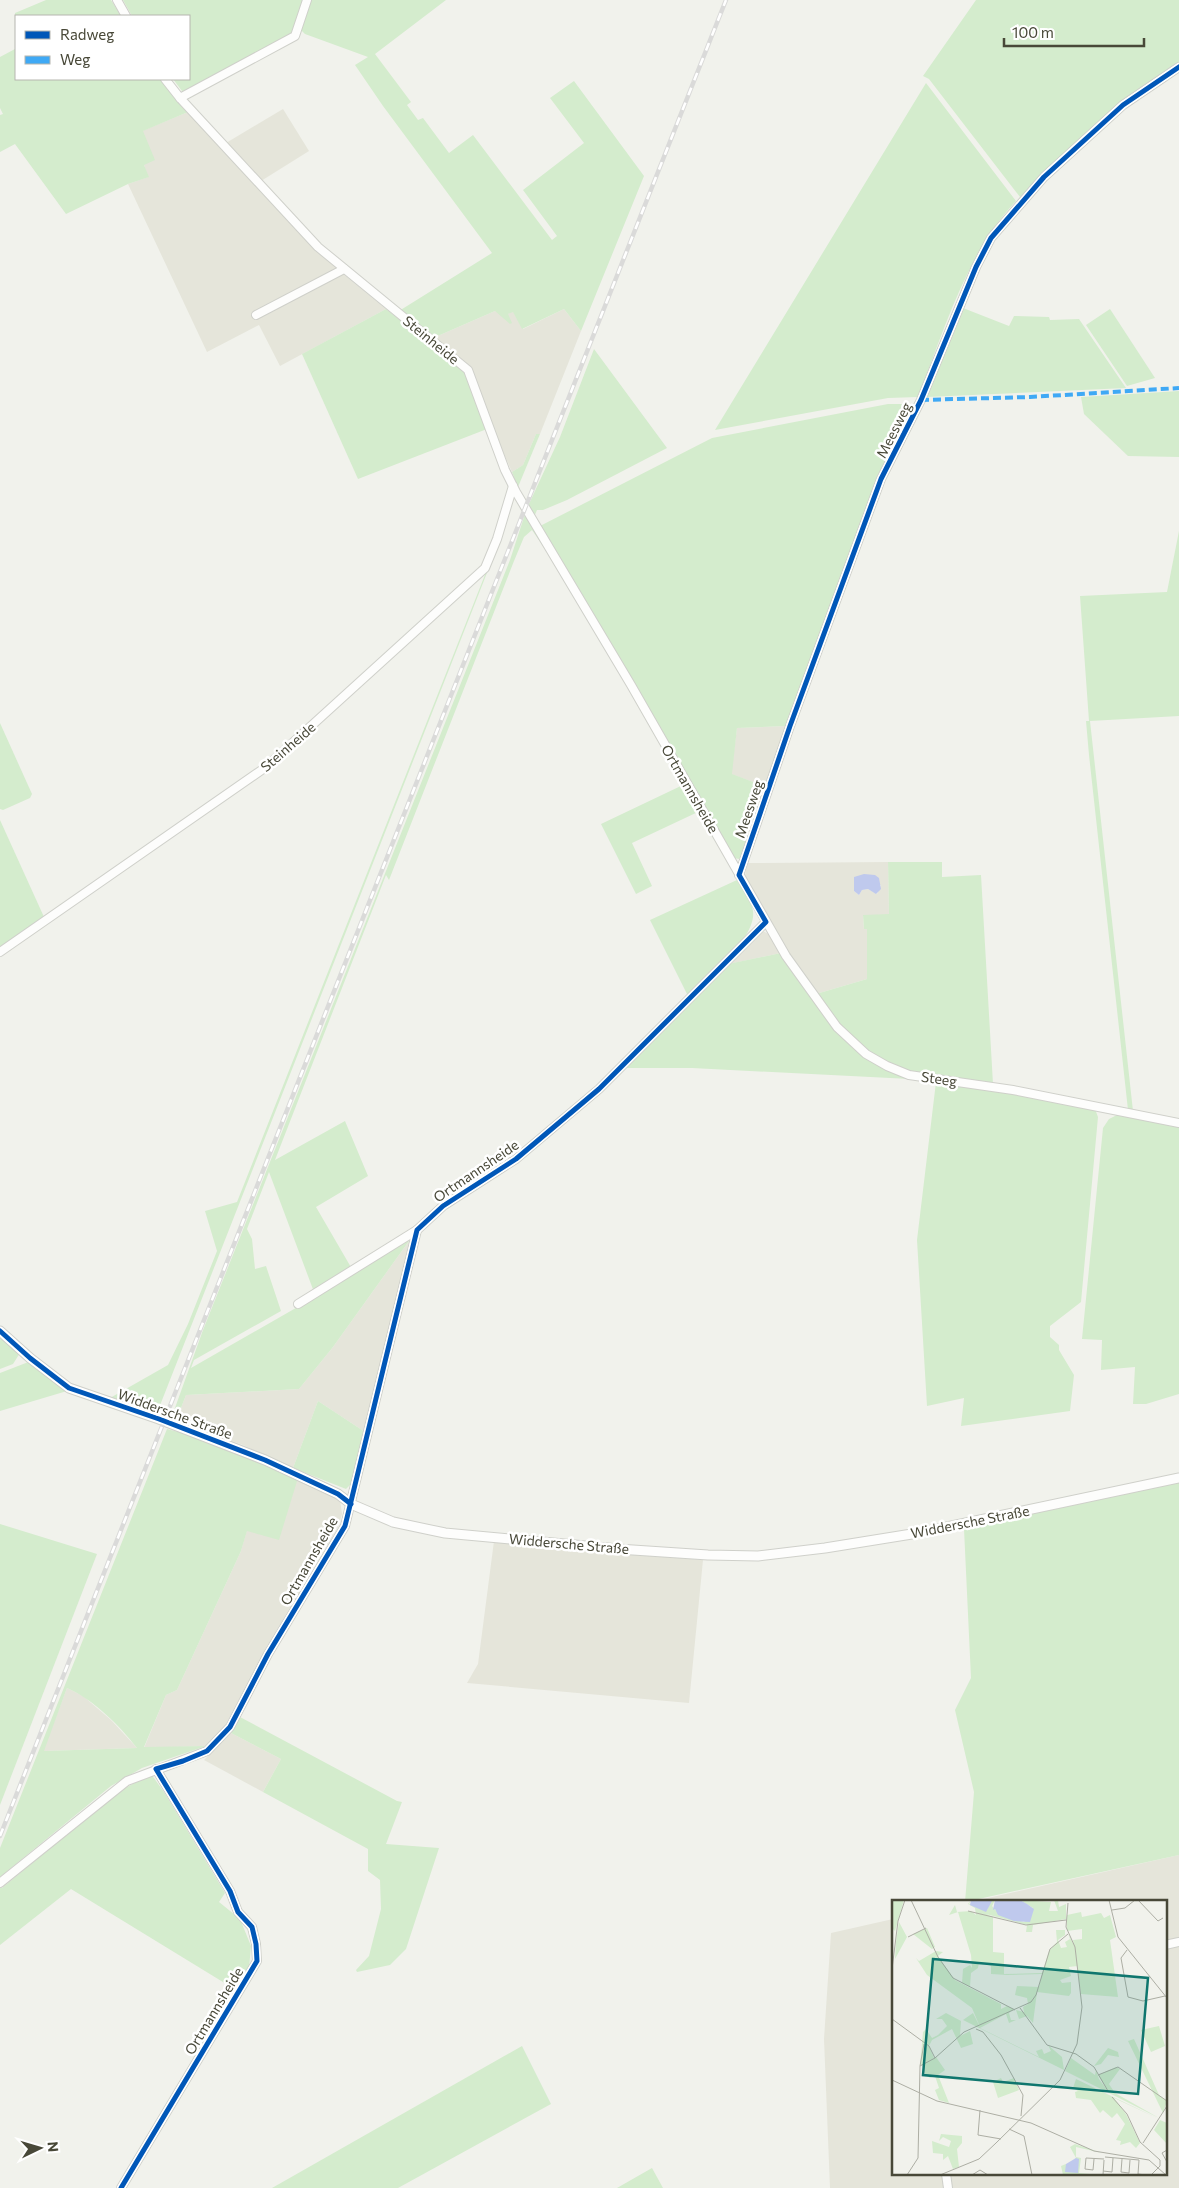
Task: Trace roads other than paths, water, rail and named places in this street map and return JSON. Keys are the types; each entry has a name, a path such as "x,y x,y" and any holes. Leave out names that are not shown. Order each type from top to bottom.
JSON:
{"street":[{"path":"117,0 125,15"},
{"path":"180,98 295,36 307,0"},
{"name":"Meesweg","path":"739,875 790,726 881,479 921,400 976,267 991,238 1006,218 1044,177 1123,105 1179,67"},
{"name":"Steinheide","path":"166,80 180,98 318,247 468,370 513,486 528,511"},
{"path":"256,316 344,270"},
{"name":"Steinheide","path":"0,952 266,767 486,568 513,486"},
{"name":"Ortmannsheide","path":"298,1304 417,1230 443,1206 516,1159 599,1089 766,922 631,685 528,511"},
{"name":"Steeg","path":"766,922 786,956 837,1027 866,1054 887,1066 909,1075 1013,1090 1179,1123"},
{"name":"Ortmannsheide","path":"0,1883 115,1790 133,1778 207,1751 230,1727 268,1654 345,1526 417,1230"},
{"name":"Widdersche Straße","path":"0,1331 30,1358 69,1388 159,1419 265,1460 338,1494 351,1504 392,1522 445,1533 618,1549 758,1556 918,1534 1179,1478"},
{"name":"Ortmannsheide","path":"121,2188 256,1961 256,1944 252,1927 238,1912 230,1891 156,1769"},
{"path":"1166,1945 1179,1942"}],"water":[{"path":"864,874 875,875 879,878 881,889 876,894 868,889 862,890 859,895 854,891 854,877"}],"railway":[{"path":"0,1836 726,0"}]}
